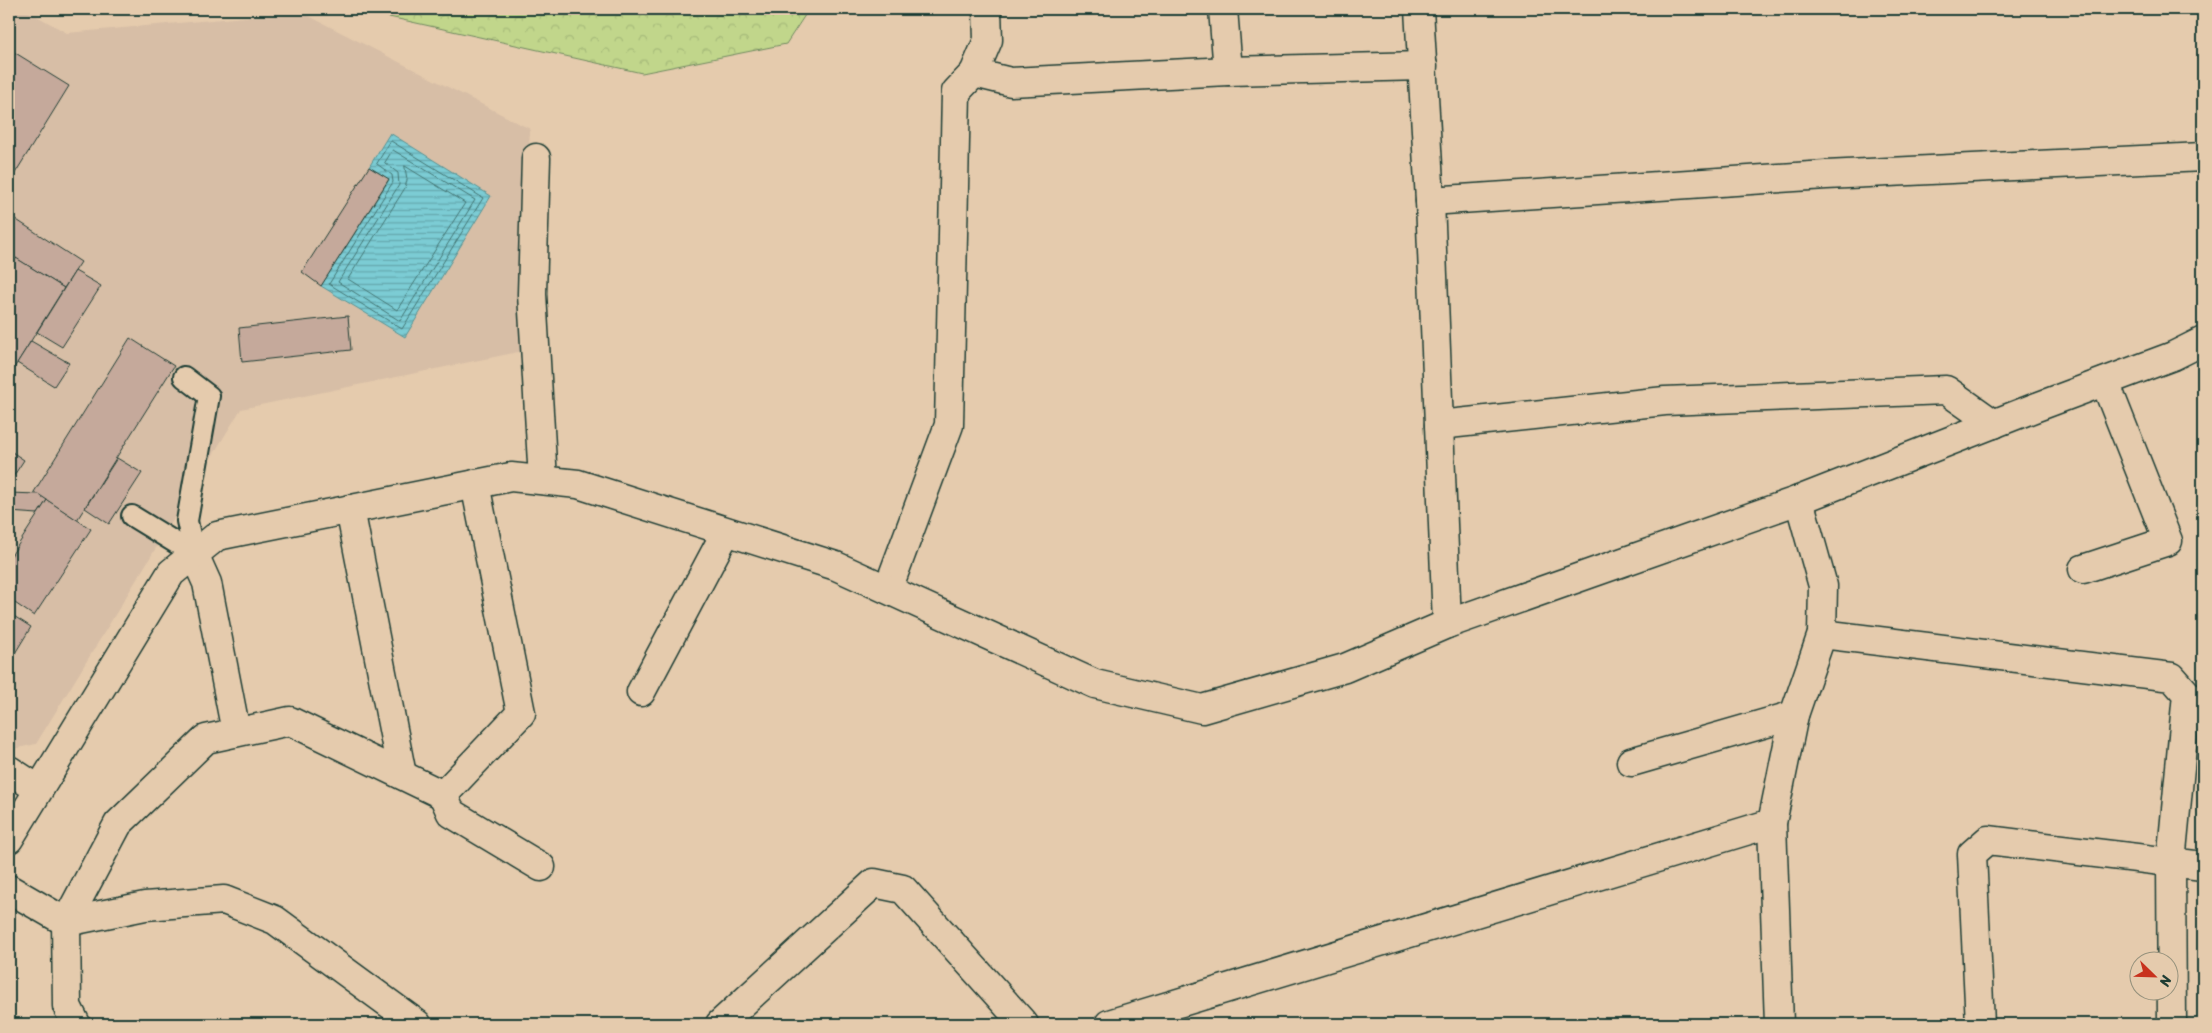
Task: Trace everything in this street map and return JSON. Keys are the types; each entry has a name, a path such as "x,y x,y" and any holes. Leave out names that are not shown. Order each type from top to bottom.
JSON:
{"street":[{"path":"888,590 950,425 956,92 974,73 988,40 987,9"},
{"path":"1223,9 1228,71"},
{"path":"1419,9 1430,201 1447,624"},
{"path":"974,73 1011,82 1228,71 1423,66"},
{"path":"1430,201 1826,175 2203,157"},
{"path":"536,158 532,294 543,480"},
{"path":"9,839 171,573 217,536 511,477 578,484 836,566 1095,684 1202,709 1345,668 1447,624 1799,500 2173,356 2203,341"},
{"path":"2084,568 2168,541 2105,382"},
{"path":"1439,425 1665,401 1946,390 1994,424"},
{"path":"443,796 521,713 475,484"},
{"path":"1779,1024 1772,823 1794,715 1822,634 1823,586 1799,500"},
{"path":"350,509 402,775"},
{"path":"641,692 726,532"},
{"path":"194,554 206,583 236,732"},
{"path":"1822,634 2172,677 2187,694 2171,862 2172,1024"},
{"path":"1631,762 1794,715"},
{"path":"76,1024 67,1006 66,922 118,824 206,739 290,721 443,796 451,813 541,867"},
{"path":"9,770 38,789"},
{"path":"1109,1024 1772,823"},
{"path":"1980,1024 1972,854 1988,840 2203,866"},
{"path":"720,1024 874,883 903,889 1024,1024"},
{"path":"9,889 66,922 145,906 224,900 275,920 417,1024"}],"lane":[{"path":"184,377 209,396 187,521 194,554"},
{"path":"132,516 194,554"}],"shaded area":[{"path":"9,9 24,9 67,33 301,12 530,129 520,307 523,351 241,409 36,744 9,750"}],"green space":[{"path":"353,9 809,9 786,44 642,73"}],"water":[{"path":"390,133 491,196 405,337 321,286 389,180 369,167"}],"building":[{"path":"9,49 69,86 9,183"},
{"path":"369,167 389,179 321,286 302,272"},
{"path":"9,215 81,262 64,288 9,254"},
{"path":"16,258 64,288 9,376 9,270"},
{"path":"75,271 101,286 62,347 37,332"},
{"path":"348,316 351,350 242,362 239,328"},
{"path":"130,338 174,366 77,520 34,492"},
{"path":"31,341 69,363 54,386 17,363"},
{"path":"9,450 24,460 9,483"},
{"path":"117,458 142,473 109,524 85,508"},
{"path":"9,493 38,494 47,500 38,514 9,512"},
{"path":"47,500 91,529 34,616 9,599 9,559"},
{"path":"9,521 14,524 9,533"},
{"path":"9,613 31,627 9,663"}]}
